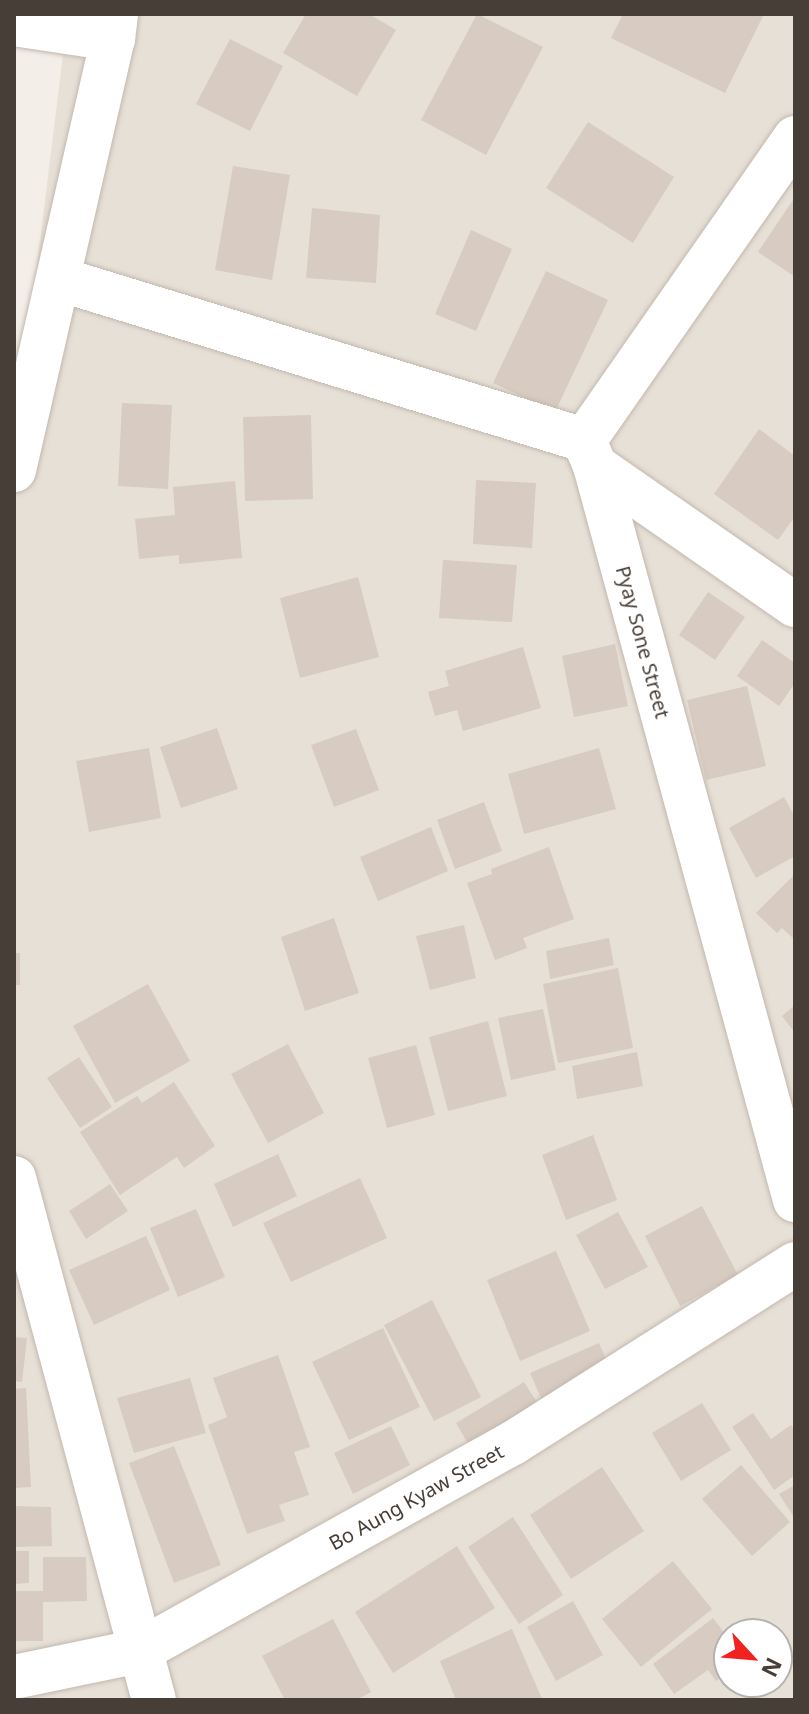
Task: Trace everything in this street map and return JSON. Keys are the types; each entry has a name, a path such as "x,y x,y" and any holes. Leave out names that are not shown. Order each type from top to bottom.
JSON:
{"street":[{"path":"14,24 105,29 59,279 14,470"},
{"path":"590,453 795,138"},
{"path":"59,279 590,453 795,605"},
{"name":"Pyay Sone Street","path":"590,453 795,1200"},
{"path":"14,1178 154,1700"},
{"name":"Bo Aung Kyaw Street","path":"14,1677 139,1651 513,1443 795,1264"}],"shaded area":[{"path":"68,14 795,14 795,1700 14,1700 14,452"}],"building":[{"path":"306,14 369,14 396,30 357,96 283,53"},
{"path":"477,14 543,47 486,155 421,120"},
{"path":"623,14 764,14 725,93 611,38"},
{"path":"230,39 283,66 250,131 196,104"},
{"path":"588,122 674,177 633,243 546,188"},
{"path":"233,166 290,175 272,280 215,270"},
{"path":"795,197 795,277 758,252"},
{"path":"312,208 380,215 376,283 306,278"},
{"path":"471,230 512,249 476,331 435,314"},
{"path":"546,271 608,300 555,412 493,383"},
{"path":"122,403 172,405 168,489 118,486"},
{"path":"311,415 313,499 245,501 243,417"},
{"path":"759,429 795,456 795,516 778,540 714,494"},
{"path":"476,480 536,483 532,548 473,544"},
{"path":"235,481 242,558 179,564 179,555 139,559 135,519 175,515 173,487"},
{"path":"443,560 517,565 512,622 439,618"},
{"path":"358,577 379,657 300,678 280,598"},
{"path":"708,592 745,617 715,660 679,635"},
{"path":"762,640 795,663 795,683 779,706 737,676"},
{"path":"615,644 628,706 574,717 562,656"},
{"path":"523,647 541,708 463,731 457,710 435,716 428,692 449,686 445,671"},
{"path":"747,686 766,766 706,780 687,700"},
{"path":"217,728 238,789 181,808 160,747"},
{"path":"356,729 379,790 334,807 311,745"},
{"path":"149,748 161,818 89,832 76,761"},
{"path":"599,748 616,809 524,834 508,774"},
{"path":"784,797 795,817 795,856 756,878 729,828"},
{"path":"484,802 502,851 455,869 437,820"},
{"path":"431,827 448,871 378,901 360,857"},
{"path":"549,847 574,919 523,938 527,948 495,960 467,883 492,874 491,869"},
{"path":"795,874 795,940 782,928 777,933 756,913"},
{"path":"334,918 359,993 305,1011 281,937"},
{"path":"464,925 476,978 430,990 416,936"},
{"path":"609,938 614,965 550,979 546,951"},
{"path":"14,953 20,953 20,985 14,985"},
{"path":"618,968 633,1048 558,1063 543,984"},
{"path":"148,984 190,1061 115,1103 73,1026"},
{"path":"795,1005 795,1033 782,1016"},
{"path":"543,1009 556,1070 511,1080 498,1018"},
{"path":"488,1021 507,1096 448,1111 429,1037"},
{"path":"288,1044 324,1113 268,1143 231,1074"},
{"path":"416,1045 435,1115 387,1128 368,1058"},
{"path":"637,1052 643,1086 577,1099 572,1066"},
{"path":"79,1057 112,1107 80,1128 47,1078"},
{"path":"174,1082 215,1146 184,1168 177,1157 120,1195 80,1132 137,1096 142,1103"},
{"path":"593,1135 617,1200 566,1220 542,1155"},
{"path":"278,1154 297,1196 233,1227 214,1184"},
{"path":"360,1178 387,1238 291,1282 263,1223"},
{"path":"110,1184 128,1211 86,1239 69,1211"},
{"path":"702,1206 738,1275 680,1306 645,1236"},
{"path":"196,1209 225,1277 178,1297 150,1228"},
{"path":"618,1212 648,1267 605,1289 576,1235"},
{"path":"146,1236 170,1290 94,1325 69,1270"},
{"path":"556,1251 590,1331 520,1361 487,1280"},
{"path":"432,1300 481,1397 434,1421 384,1325"},
{"path":"383,1328 420,1407 349,1440 312,1362"},
{"path":"14,1337 27,1338 22,1382 14,1381"},
{"path":"599,1343 613,1375 544,1405 530,1373"},
{"path":"278,1355 310,1447 294,1452 309,1495 279,1505 285,1521 247,1534 208,1425 227,1417 213,1378"},
{"path":"190,1378 206,1433 134,1453 117,1398"},
{"path":"524,1382 543,1412 474,1454 456,1423"},
{"path":"26,1388 31,1487 14,1488 14,1389"},
{"path":"702,1403 731,1450 681,1481 652,1433"},
{"path":"753,1413 771,1439 791,1425 795,1431 795,1475 774,1490 732,1427"},
{"path":"391,1426 410,1465 353,1494 334,1453"},
{"path":"174,1446 221,1565 174,1583 129,1463"},
{"path":"741,1465 790,1522 752,1556 702,1499"},
{"path":"602,1467 644,1531 571,1579 530,1515"},
{"path":"795,1485 795,1519 779,1494"},
{"path":"14,1506 51,1507 52,1546 14,1547"},
{"path":"513,1517 563,1595 519,1624 468,1547"},
{"path":"457,1546 495,1608 393,1673 355,1612"},
{"path":"14,1551 29,1551 29,1583 14,1584"},
{"path":"43,1557 86,1557 87,1601 43,1602 43,1641 14,1641 14,1591 43,1591"},
{"path":"673,1561 712,1609 641,1667 602,1619"},
{"path":"573,1601 603,1655 556,1681 527,1627"},
{"path":"713,1618 713,1677 708,1670 674,1694 653,1664"},
{"path":"333,1619 371,1692 356,1700 285,1700 262,1656"},
{"path":"512,1629 542,1699 456,1700 440,1661"}]}
